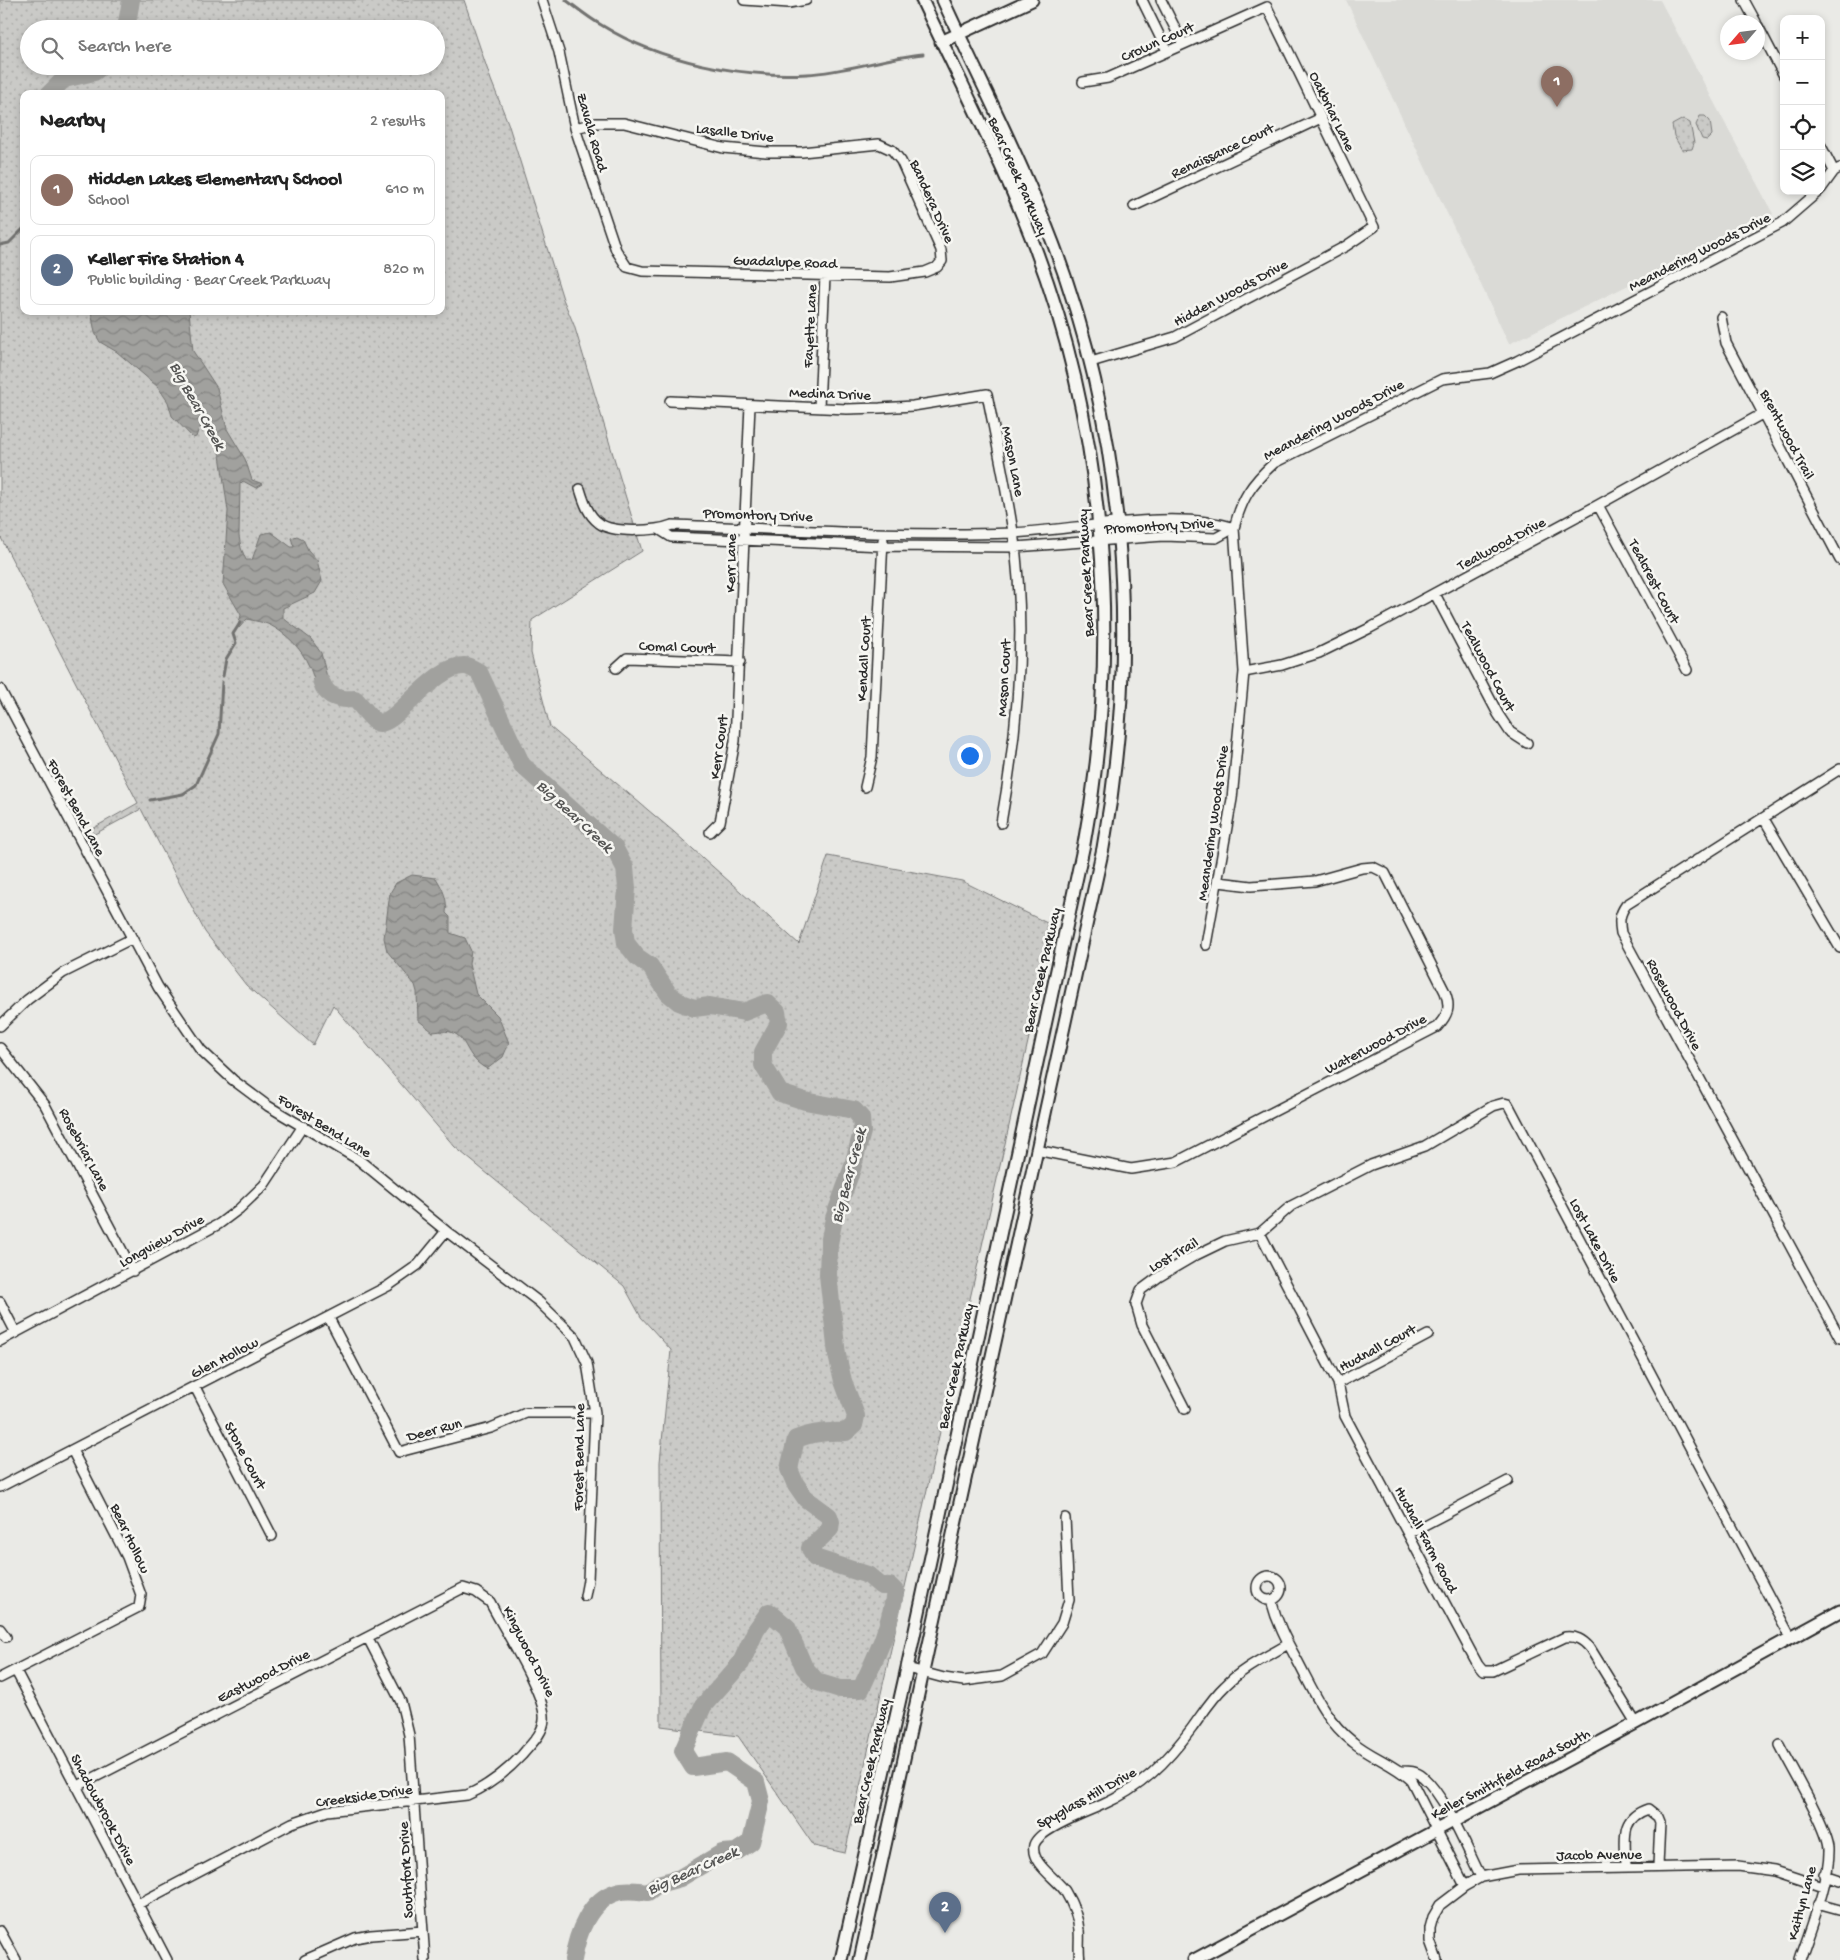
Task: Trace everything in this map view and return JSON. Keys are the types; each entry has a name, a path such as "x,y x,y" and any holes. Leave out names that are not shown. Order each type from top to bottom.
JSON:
{"main road":[{"name":"Bear Creek Parkway","path":"841,1960 907,1668 1093,798 1098,763 1103,682 1103,597 1100,542 1090,450 1082,409 1056,309 1030,234 1012,191 922,0"},
{"name":"Bear Creek Parkway","path":"860,1960 1103,848 1116,765 1122,683 1122,596 1117,524 1108,447 1090,362 1079,321 1047,227 943,0"},
{"path":"941,42 1032,0"},
{"name":"Keller Smithfield Road South","path":"1194,1960 1636,1723 1840,1611"},
{"path":"876,1802 894,1807"},
{"path":"860,1876 878,1880"}],"street":[{"name":"Zavala Road","path":"542,0 559,52 575,128 616,250 627,267"},
{"path":"744,0 790,3 806,0"},
{"path":"1142,0 1167,51"},
{"path":"1161,0 1182,44"},
{"path":"1744,0 1752,15"},
{"name":"Crown Court","path":"1083,82 1108,78 1267,7"},
{"name":"Oakbriar Lane","path":"1267,7 1374,226"},
{"path":"1765,39 1780,68"},
{"name":"Renaissance Court","path":"1134,206 1320,118"},
{"name":"Lasalle Drive","path":"575,128 596,123 624,123 723,148 766,152 802,152 879,144 892,150"},
{"name":"Bandera Drive","path":"892,150 901,161 941,250 940,265"},
{"path":"1824,150 1837,170"},
{"name":"Meandering Woods Drive","path":"1825,184 1837,170"},
{"name":"Meandering Woods Drive","path":"1206,945 1219,882 1232,799 1244,672 1234,528 1240,506 1255,480 1274,463 1442,379 1490,373 1517,361 1782,223 1814,195"},
{"name":"Hidden Woods Drive","path":"1090,362 1175,337 1346,246 1374,226"},
{"name":"Guadalupe Road","path":"627,267 642,271 890,277 925,272 940,265"},
{"name":"Fayette Lane","path":"819,406 825,276"},
{"name":"Brentwood Trail","path":"1721,318 1726,344 1840,560"},
{"name":"Medina Drive","path":"670,401 880,408 987,394"},
{"name":"Mason Lane","path":"987,394 1013,533"},
{"name":"Kerr Lane","path":"740,662 750,405"},
{"name":"Tealwood Drive","path":"1244,672 1282,665 1319,653 1435,594 1762,414"},
{"name":"Promontory Drive","path":"580,490 587,509 600,524 615,529 660,530 672,525 884,533 1013,533 1056,528 1163,521 1217,522 1234,528"},
{"name":"Tealcrest Court","path":"1598,505 1687,670"},
{"path":"1163,521 1164,536"},
{"path":"1056,528 1058,544"},
{"name":"Promontory Drive","path":"660,530 671,537 883,546 1014,547 1164,536 1216,538 1234,528"},
{"name":"Kendall Court","path":"865,786 872,758 884,533"},
{"name":"Mason Court","path":"1001,823 1009,779 1017,694 1018,600 1013,533"},
{"name":"Tealwood Court","path":"1435,594 1498,714 1510,732 1528,743"},
{"name":"Comal Court","path":"616,668 627,658 740,662"},
{"name":"Kerr Court","path":"710,832 720,822 735,741 740,662"},
{"name":"Forest Bend Lane","path":"0,689 131,939 172,1011 201,1050 250,1093 359,1160 446,1231 539,1302 575,1337 587,1363 594,1413 588,1580 585,1596"},
{"name":"Rosewood Drive","path":"1840,769 1626,905 1621,912 1619,921 1621,933 1840,1338"},
{"path":"1764,819 1840,948"},
{"name":"Waterwood Drive","path":"1036,1150 1130,1169 1176,1162 1437,1026 1446,1018 1449,1010 1445,992 1384,873 1373,867 1362,868 1315,881 1250,886 1219,882"},
{"path":"0,1026 27,1000 63,973 131,939"},
{"name":"Rosebriar Lane","path":"0,1048 46,1105 133,1271"},
{"name":"Lost Lake Drive","path":"1260,1233 1291,1206 1371,1165 1425,1146 1494,1106 1504,1103 1508,1104 1791,1638"},
{"name":"Longview Drive","path":"0,1341 219,1224 239,1209 264,1185 303,1126"},
{"name":"Glen Hollow","path":"0,1487 329,1318 408,1273 426,1256 446,1231"},
{"name":"Hudnall Farm Road","path":"1260,1233 1338,1383 1345,1416 1478,1665 1483,1671 1492,1671 1564,1638 1574,1636 1584,1641 1590,1648 1636,1723"},
{"name":"Lost Trail","path":"1185,1409 1142,1325 1136,1304 1141,1290 1160,1276 1225,1241 1260,1233"},
{"path":"0,1302 16,1333"},
{"name":"Deer Run","path":"329,1318 399,1452 491,1428 526,1413 594,1413"},
{"name":"Hudnall Court","path":"1338,1383 1428,1335"},
{"name":"Stone Court","path":"195,1388 272,1536"},
{"name":"Bear Hollow","path":"0,1678 139,1607 141,1595 127,1557 72,1450"},
{"path":"1409,1533 1508,1481"},
{"path":"907,1668 964,1681 1002,1676 1042,1654 1062,1623 1069,1600 1065,1518"},
{"name":"Eastwood Drive","path":"76,1787 463,1588"},
{"name":"Kingwood Drive","path":"463,1588 476,1592 490,1602 542,1701 544,1713"},
{"path":"1271,1600 1277,1623 1318,1703 1331,1720 1354,1743 1401,1771 1411,1780 1465,1886"},
{"path":"0,1629 6,1637"},
{"name":"Southfork Drive","path":"368,1638 406,1718 415,1802 425,1960"},
{"name":"Spyglass Hill Drive","path":"1080,1960 1079,1930 1074,1912 1064,1890 1044,1868 1034,1853 1035,1844 1061,1823 1115,1799 1149,1777 1166,1762 1226,1684 1244,1670 1288,1644"},
{"name":"Shadowbrook Drive","path":"16,1671 167,1960"},
{"name":"Creekside Drive","path":"138,1904 292,1823 316,1813 467,1795 488,1785 512,1766 541,1731 544,1713"},
{"name":"Kaitlyn Lane","path":"1780,1746 1827,1839 1829,1849 1823,1887 1800,1960"},
{"path":"1401,1771 1411,1770 1422,1776 1433,1788 1481,1877"},
{"path":"1626,1867 1627,1822 1632,1816 1648,1809 1658,1817 1660,1822 1658,1866"},
{"name":"Jacob Avenue","path":"1438,1960 1430,1941 1433,1917 1440,1906 1465,1886 1481,1877 1518,1870 1738,1866 1774,1871 1823,1887"},
{"path":"1825,1875 1840,1880"},
{"path":"1818,1904 1840,1910"},
{"path":"0,1931 16,1960"},
{"path":"305,1960 355,1938 423,1931"}],"shaded area":[{"path":"0,0 464,0 491,80 508,123 563,299 574,325 642,551 532,620 531,653 550,727 674,832 799,944 828,856 962,881 1047,923 1048,953 845,1853 814,1846 738,1736 661,1726 660,1462 671,1350 641,1317 624,1286 455,1147 333,1005 313,1045 246,985 205,932 141,809 91,836 88,831 138,803 0,536"},
{"path":"1346,0 1660,0 1773,214 1509,344"},
{"path":"1700,116 1705,116 1710,121 1712,135 1707,140 1702,139 1696,125"},
{"path":"1683,119 1690,123 1694,143 1692,149 1682,150 1674,136 1672,125"}],"water":[{"path":"92,315 189,315 193,351 217,388 227,429 245,459 252,480 263,484 256,488 243,481 240,484 239,536 241,548 246,560 252,560 261,534 271,532 291,547 294,547 291,538 297,536 303,539 308,550 317,560 322,581 315,593 283,608 283,618 311,639 321,653 328,681 336,691 339,699 332,703 321,695 302,653 282,633 268,624 247,619 239,628 241,615 223,584 228,511 220,455 210,432 204,426 199,428 196,437 193,438 172,416 168,402 158,387 117,352 100,342 95,333"},
{"path":"412,875 436,878 439,882 446,899 446,913 450,917 450,933 465,938 471,951 469,964 476,994 498,1016 509,1043 503,1057 487,1069 472,1056 460,1037 445,1031 433,1032 418,1020 415,985 387,951 384,938 390,893 396,883"}],"waterway":[{"name":"Big Bear Creek","path":"128,20 131,0"},
{"path":"566,0 598,23 649,49 675,58 729,70 782,75 822,73 923,54"},
{"name":"Big Bear Creek","path":"53,90 64,79 81,75"},
{"path":"0,245 9,243 20,232"},
{"path":"223,676 226,659 236,643 233,634 240,623"},
{"name":"Big Bear Creek","path":"322,683 331,695 345,699 355,699 374,721 383,722 403,708 427,685 453,668 467,666 479,672 522,765 615,849 625,868 627,888 624,929 626,943 637,957 650,966 668,993 679,1002 694,1008 710,1006 744,1012 767,1003 777,1012 779,1023 763,1052 763,1065 780,1093 805,1101 854,1110 861,1118 862,1132 852,1169 834,1218 829,1244 828,1275 837,1355 843,1381 856,1416 854,1425 846,1432 821,1432 796,1439 789,1469 795,1483 806,1499 829,1516 831,1522 830,1529 810,1548 815,1558 868,1575 881,1586 890,1586 895,1591 886,1629 861,1689 840,1689 817,1682 804,1667 787,1627 769,1612 756,1630 741,1663 703,1706 683,1751 693,1767 727,1762 756,1782 761,1801 751,1842 736,1852 722,1853 680,1878 658,1884 648,1892 632,1890 617,1892 607,1896 599,1902 586,1919 581,1929 573,1960"},
{"path":"150,800 183,794 196,785 219,734 222,682"}],"place":[{"name":"Hidden Lakes Elementary School","path":"1557,107"},
{"name":"Keller Fire Station 4","path":"945,1933"}]}
